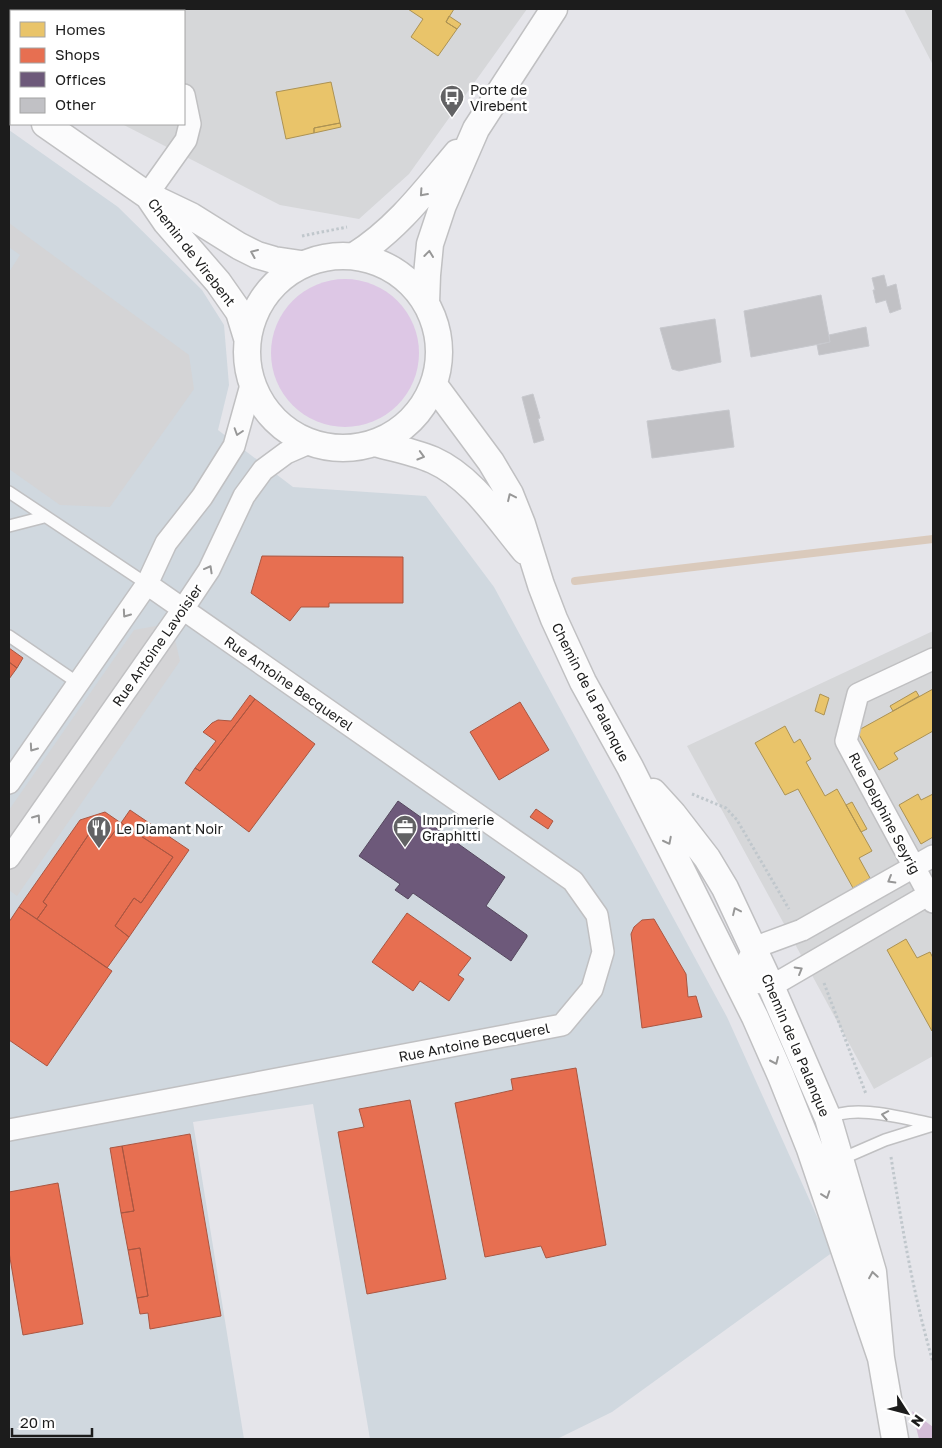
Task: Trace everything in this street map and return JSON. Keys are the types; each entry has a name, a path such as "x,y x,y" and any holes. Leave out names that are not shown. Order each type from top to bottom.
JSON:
{"street":[{"path":"354,256 372,244 395,224 476,129 554,9"},
{"path":"147,195 186,140 190,124 185,100"},
{"name":"Chemin de Virebent","path":"46,125 147,195 191,216 240,246 257,255 301,264"},
{"path":"426,303 430,244 443,205 476,129"},
{"name":"Chemin de Virebent","path":"147,195 166,222 229,297 239,312 247,338"},
{"path":"327,256 354,256 383,263 408,279 426,303 435,322 439,343 439,364 434,385 420,410 400,430 374,443 353,448 331,448 309,443 284,430 265,410 251,385 246,362 247,338 253,315 265,294 281,277 301,264 327,256"},
{"path":"9,783 147,584 166,543 202,497 234,446 251,385"},
{"name":"Chemin de la Palanque","path":"434,385 491,462 510,494 554,619 583,682 630,767 737,980 781,1076 810,1149 881,1358"},
{"name":"Rue Antoine Lavoisier","path":"9,858 184,609 209,570 244,496 263,470 286,453 309,443"},
{"name":"Chemin de la Palanque","path":"374,443 432,460 447,467 471,487 532,560"},
{"name":"Rue Antoine Becquerel","path":"9,1130 562,1025 592,990 603,952 597,915 573,881 147,584"},
{"name":"Rue Delphine Seyrig","path":"932,896 914,867 846,740 858,694 933,659"},
{"name":"Chemin de la Palanque","path":"630,767 673,814 707,858 725,888 770,984 828,1118 873,1272 881,1358 895,1438"},
{"path":"932,896 782,980 770,984 737,980 754,949 802,930 933,856"}],"lane":[{"path":"9,492 147,584"},
{"path":"9,526 44,517"},
{"path":"9,636 78,683"},
{"path":"873,1112 933,1124 885,1140 840,1160 810,1149 828,1118 837,1114 873,1112"}],"path":[{"path":"298,237 350,226"},
{"path":"891,1154 905,1247 922,1326 933,1362"}],"shaded area":[{"path":"9,9 527,9 409,174 359,219 280,205 124,125 185,125 185,10 10,10 9,69"},
{"path":"904,9 933,9 933,65"},
{"path":"9,130 118,207 202,290 224,325 229,385 218,430 293,487 426,496 494,587 727,1017 833,1252 612,1412 557,1439 370,1439 313,1104 193,1122 244,1439 9,1439"},
{"path":"9,223 189,355 194,389 110,507 60,505 9,469 9,272 20,255 9,247"},
{"path":"345,279 359,280 373,285 386,291 397,301 407,312 413,325 418,339 418,367 413,381 407,394 397,405 386,415 373,421 359,426 345,427 331,426 317,421 304,415 293,405 283,394 277,381 272,367 271,353 272,339 277,325 283,312 293,301 304,291 317,285 331,280"},
{"path":"161,625 174,635 180,661 17,896 9,890 9,810 134,630"},
{"path":"933,631 933,1056 874,1089 687,746"},
{"path":"912,1411 933,1427 933,1439 919,1439"}],"building: Homes":[{"path":"408,9 454,9 446,22 457,29 438,56 411,37 423,19"},
{"path":"449,16 461,24 457,29 446,22"},
{"path":"331,82 340,123 314,128 314,133 286,139 276,92"},
{"path":"340,123 341,127 314,133 314,128"},
{"path":"933,689 933,731 894,753 898,759 879,770 857,731"},
{"path":"916,691 919,696 893,711 890,706"},
{"path":"820,694 829,698 824,715 815,711"},
{"path":"785,726 794,743 800,739 811,759 806,762 825,796 837,789 872,851 859,858 870,878 853,888 798,789 785,795 755,743"},
{"path":"918,794 921,800 933,794 933,837 921,844 899,805"},
{"path":"852,802 867,829 861,832 846,805"},
{"path":"906,939 917,958 930,952 933,958 932,1031 887,950"}],"building: Shops":[{"path":"262,556 403,557 403,603 329,603 329,607 301,607 290,621 251,593"},
{"path":"9,648 23,658 17,668 9,662"},
{"path":"9,662 17,668 9,679"},
{"path":"250,695 255,699 200,771 195,768 216,741 203,732 218,720 231,721"},
{"path":"255,699 315,744 249,832 185,783 195,768 200,771"},
{"path":"520,702 549,750 499,780 470,732"},
{"path":"536,809 553,821 548,829 530,817"},
{"path":"130,810 189,850 129,937 115,926 134,898 141,903 173,857 121,823"},
{"path":"105,812 121,823 109,839 93,828 43,902 47,905 37,919 19,907 80,820"},
{"path":"121,823 173,857 141,903 134,898 115,926 129,937 107,968 37,919 47,905 43,902 93,828 109,839"},
{"path":"19,907 112,971 47,1066 9,1040 9,922"},
{"path":"407,913 471,958 458,975 464,979 449,1001 420,981 413,991 372,962"},
{"path":"654,919 686,974 688,997 696,996 702,1017 642,1028 631,934 634,927 642,920"},
{"path":"576,1068 606,1245 546,1258 541,1246 485,1257 455,1103 513,1090 511,1079"},
{"path":"410,1100 446,1279 367,1294 338,1132 364,1127 359,1109"},
{"path":"190,1134 221,1316 150,1329 148,1313 140,1314 137,1298 148,1296 140,1248 128,1250 121,1213 134,1211 122,1146"},
{"path":"122,1146 134,1211 121,1213 110,1148"},
{"path":"58,1183 83,1324 23,1335 9,1252 9,1192"},
{"path":"140,1248 148,1296 137,1298 128,1250"}],"building: Offices":[{"path":"398,801 505,877 486,906 527,935 511,961 413,893 408,899 395,890 400,884 359,856"}],"building: Other":[{"path":"884,275 887,287 896,284 901,309 890,313 886,300 876,303 873,290 875,290 872,278"},
{"path":"821,295 830,342 751,357 744,311"},
{"path":"715,319 721,362 679,371 672,369 660,328"},
{"path":"866,327 869,346 819,355 817,345 830,342 829,335"},
{"path":"533,394 544,440 534,443 522,397"},
{"path":"729,410 734,447 652,458 647,421"}],"waterway":[{"path":"575,581 933,539"}],"place":[{"name":"Porte de Virebent","path":"452,118"},
{"name":"Imprimerie Graphitti","path":"405,848"},
{"name":"Le Diamant Noir","path":"99,849"}]}
